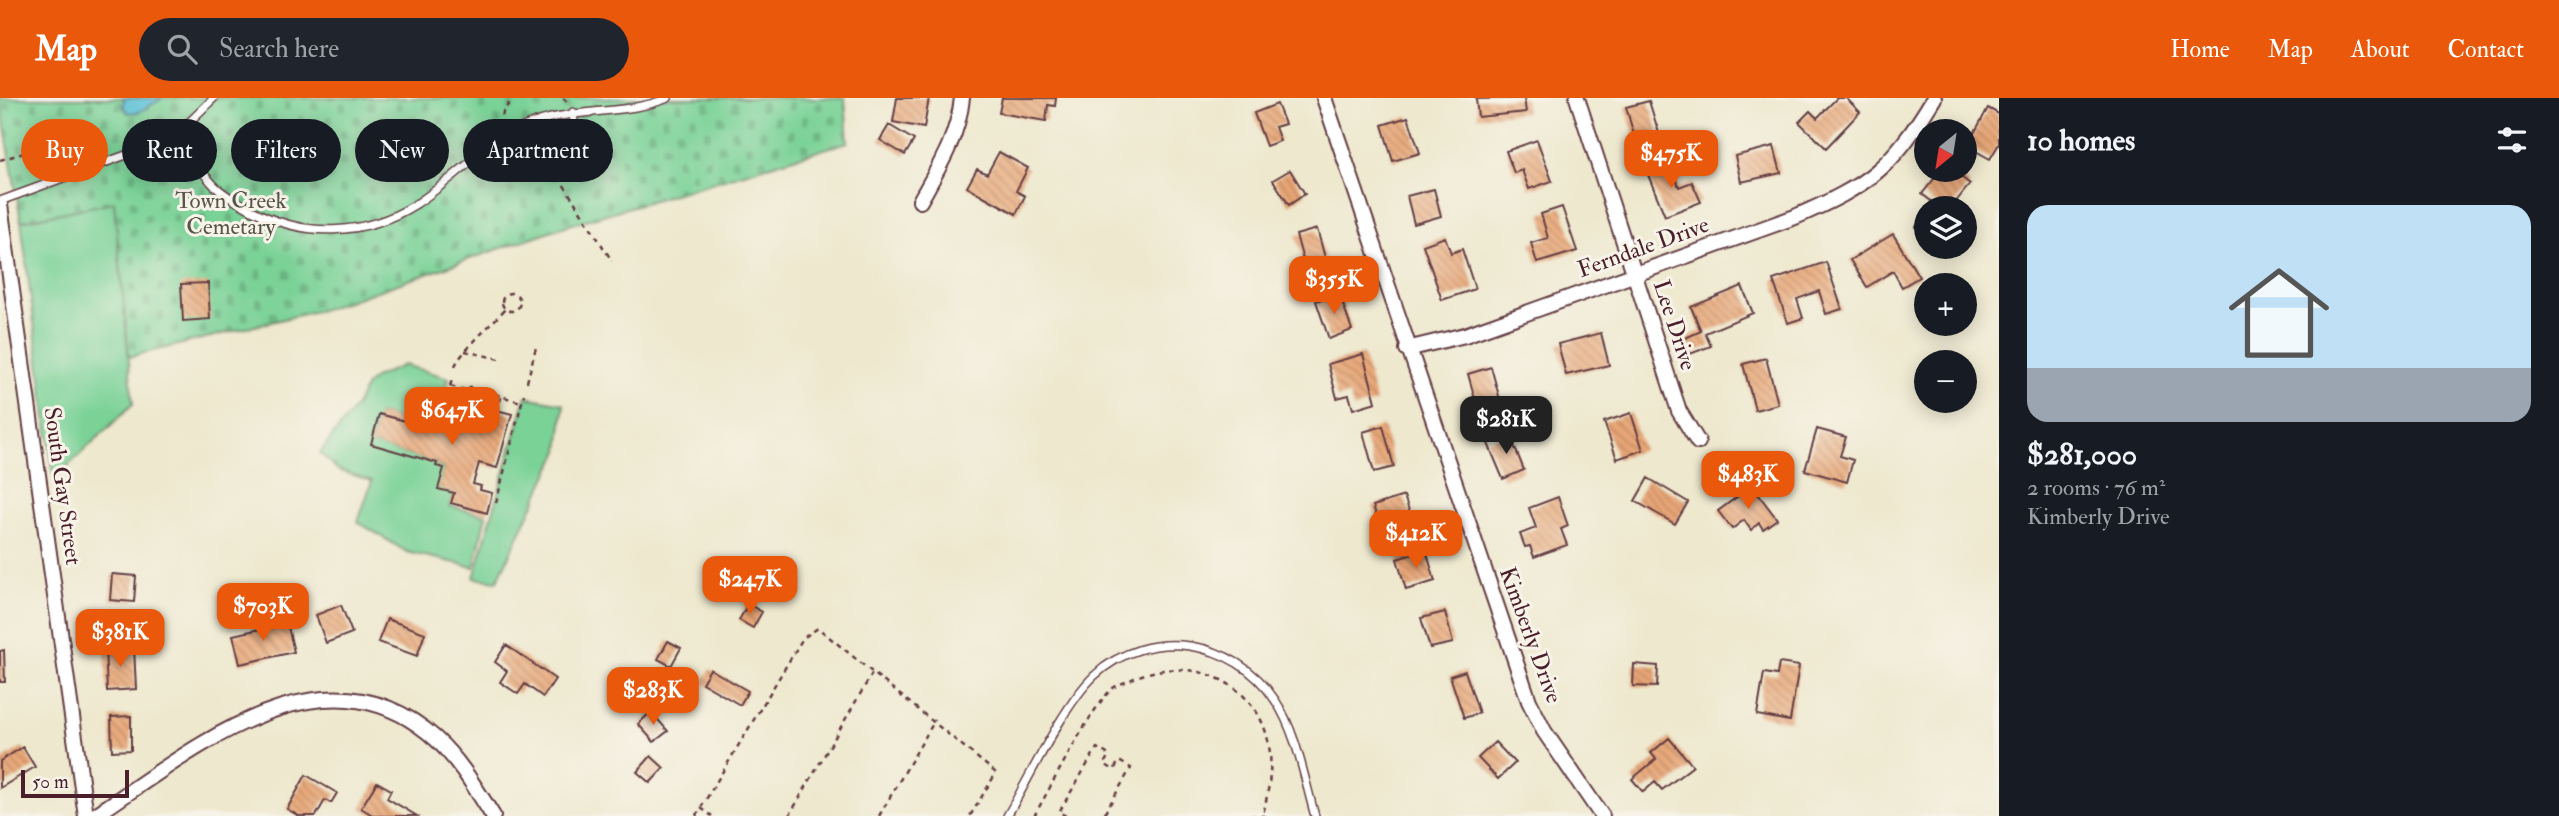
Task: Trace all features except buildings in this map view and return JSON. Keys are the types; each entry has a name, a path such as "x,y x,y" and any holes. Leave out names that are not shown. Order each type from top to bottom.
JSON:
{"street":[{"path":"920,201 950,149 960,121 962,98"},
{"name":"Kimberly Drive","path":"1324,98 1407,349 1529,701 1544,731 1602,816"},
{"name":"Lee Drive","path":"1577,98 1679,411 1698,442"},
{"name":"Ferndale Drive","path":"1407,349 1465,335 1636,275 1843,197 1880,172 1917,126 1934,98"},
{"name":"South Gay Street","path":"0,203 86,816"},
{"path":"94,816 224,731 256,715 290,705 345,697 378,704 409,718 436,738 459,763 493,816"}],"lane":[{"path":"192,119 214,98"},
{"path":"543,119 628,107 668,98"},
{"path":"573,113 574,119"},
{"path":"0,203 122,157"},
{"path":"211,182 239,203 273,222 334,231 382,222 402,213 463,167"},
{"path":"1007,816 1078,695 1094,676 1118,656 1147,645 1170,644 1207,649 1258,678 1275,700 1289,726 1315,816"}],"path":[{"path":"506,98 508,102"},
{"path":"503,119 508,102 513,98"},
{"path":"0,160 21,154"},
{"path":"561,182 611,261"},
{"path":"509,293 518,296 518,307 511,311 505,309 502,301 504,296 509,293"},
{"path":"455,366 465,351 480,339 505,309"},
{"path":"527,382 536,347"},
{"path":"465,351 504,360"},
{"path":"446,404 453,377"},
{"path":"450,386 469,391"},
{"path":"464,410 470,387 521,402"},
{"path":"496,503 524,394"},
{"path":"498,411 501,396"},
{"path":"696,816 803,638 811,630 818,628 935,720 996,773 970,816"},
{"path":"1034,816 1112,688 1150,671 1174,667 1197,670 1225,680 1254,709 1269,744 1270,773 1265,816 1240,816"},
{"path":"789,816 873,672"},
{"path":"879,816 935,720"},
{"path":"1066,816 1059,812 1097,748 1109,755 1104,764 1114,770 1119,761 1131,768 1103,816"},
{"path":"701,808 712,816"}],"green space":[{"name":"Town Creek Cemetary","path":"0,98 845,98 848,142 559,228 328,308 129,357 114,202 21,221"},
{"path":"114,201 133,404 54,479 21,221"},
{"path":"404,365 449,378 435,429 379,414 371,444 437,463 436,466 444,468 439,488 454,493 450,506 486,515 474,567 407,552 358,522 372,481 338,470 320,453 356,406 365,387 374,378"},
{"path":"526,397 564,404 559,451 497,581 474,578"}],"water":[{"path":"124,98 163,98 139,112 128,113 123,106"}]}
